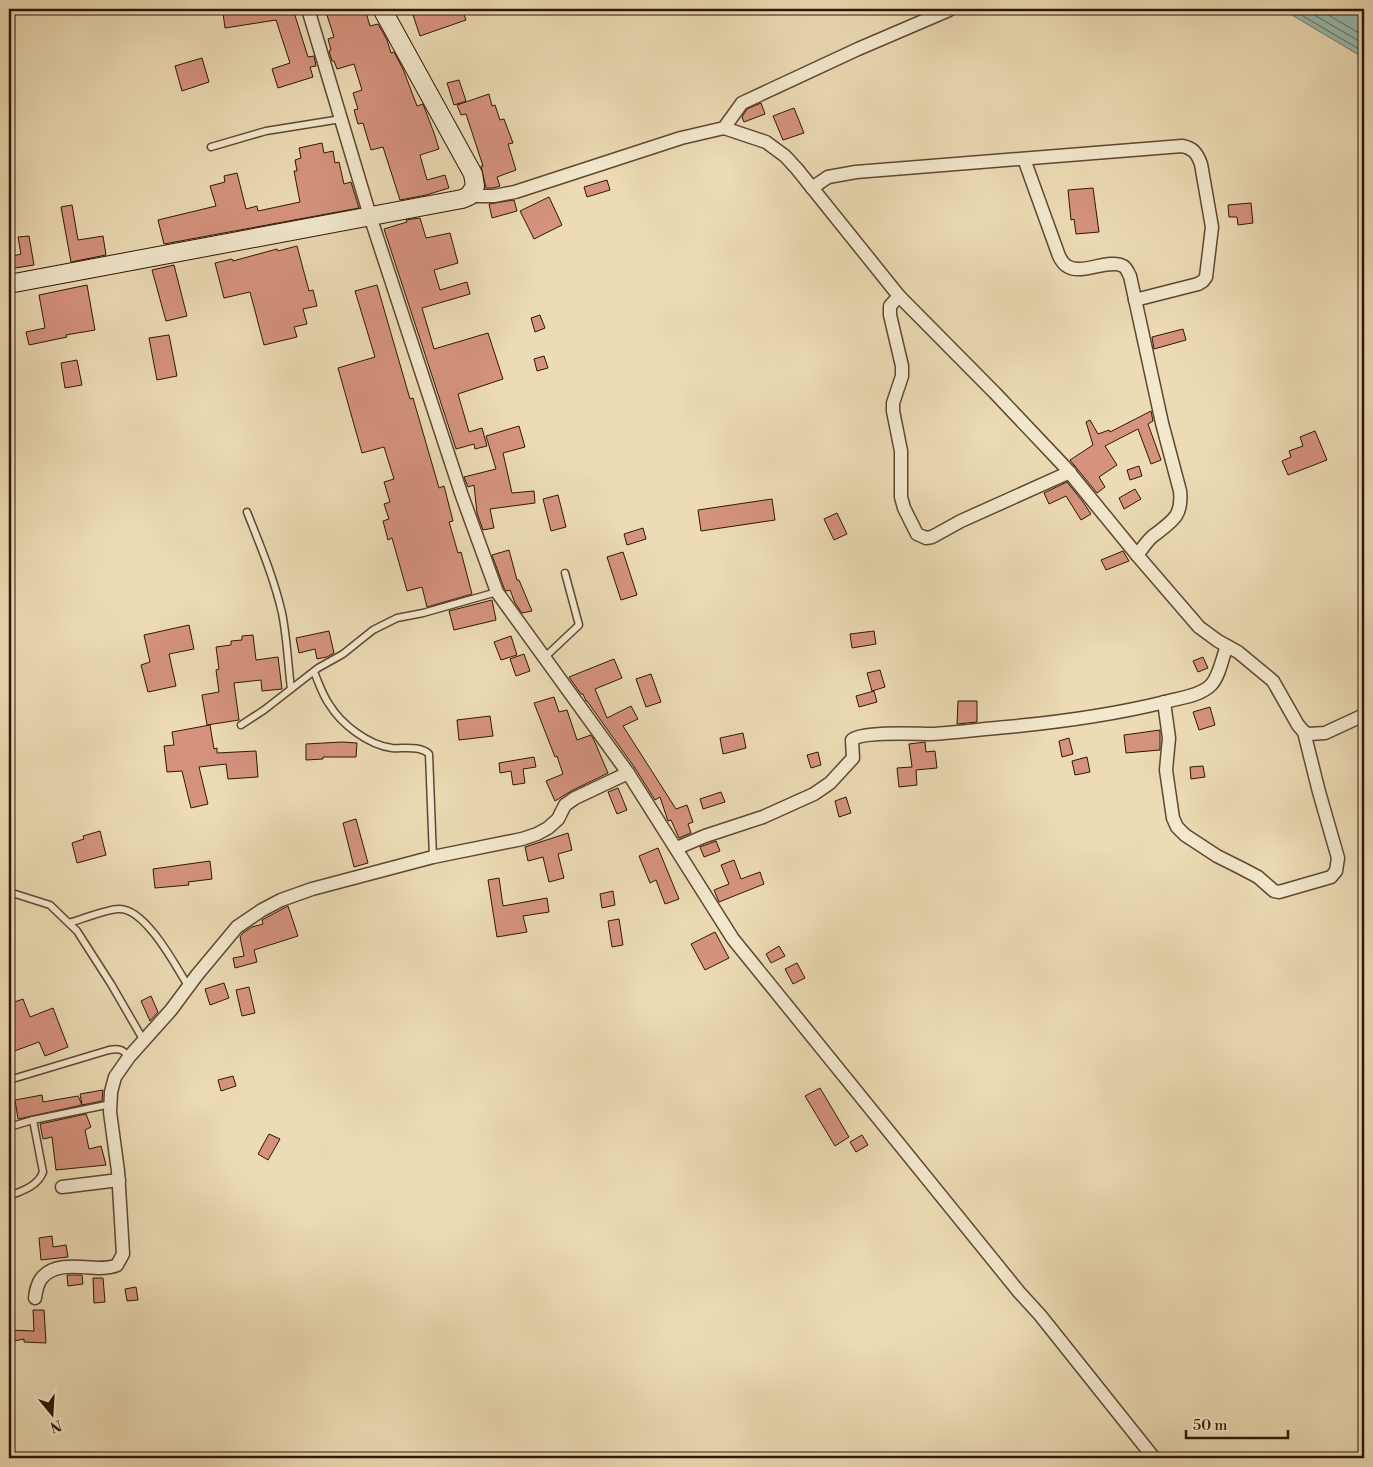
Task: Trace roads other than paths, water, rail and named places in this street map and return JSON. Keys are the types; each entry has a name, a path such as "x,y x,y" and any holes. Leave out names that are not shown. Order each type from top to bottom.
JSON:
{"main road":[{"path":"9,284 462,199 468,196 476,186 473,174 382,9"}],"street":[{"path":"308,9 370,216 461,493 497,592 628,773 733,938 1154,1458"},
{"path":"724,128 742,103 858,49 949,10"},
{"path":"468,196 494,196 515,192 682,138 724,128 766,142 784,156 899,296 1070,472 1137,555 1200,627 1265,672 1273,681 1304,732 1338,858 1336,871 1331,877 1279,892 1274,891 1258,877 1217,856 1185,835 1177,827 1172,818 1166,770 1169,738 1164,702"},
{"path":"812,188 828,177 856,172 1182,146 1189,147 1198,155 1201,164 1212,227 1206,276 1198,284 1135,300"},
{"path":"1024,159 1059,256 1064,264 1071,268 1118,264 1123,266 1130,276 1181,502 1180,510 1174,520 1163,530 1151,537 1137,555"},
{"path":"899,296 890,306 890,315 902,366 902,376 893,403 893,410 901,452 901,497 904,508 917,534 926,538 932,537 961,521 1070,472"},
{"path":"677,848 782,809 824,788 852,758 852,740 859,736 948,733 1076,720 1164,702 1203,690 1211,684 1227,646"},
{"path":"1304,732 1309,734 1325,733 1364,715"},
{"path":"35,1298 38,1284 42,1277 50,1271 65,1267 107,1268 117,1265 123,1254 119,1180 111,1118 111,1092 115,1077 128,1057 171,1010 188,986 237,927 281,900 312,889 433,857 522,839 537,834 548,828 558,819 565,805 575,798 628,773"},
{"path":"62,1187 119,1180"}],"lane":[{"path":"212,147 266,131 341,119"},
{"path":"247,512 271,572 282,615 291,689"},
{"path":"545,657 579,625 565,573"},
{"path":"241,724 264,710 314,672 343,654 373,630 397,618 423,614 497,592"},
{"path":"314,672 329,705 347,724 367,739 379,745 416,748 429,754 433,857"},
{"path":"9,892 50,905 70,923 90,951 144,1041"},
{"path":"70,923 119,908 128,911 139,918 155,935 188,986"},
{"path":"9,1080 116,1048 124,1050 128,1057"},
{"path":"9,1127 33,1120 111,1104"},
{"path":"9,1196 37,1183 43,1172 33,1120"}],"water":[{"path":"1282,9 1364,9 1364,58"}]}
